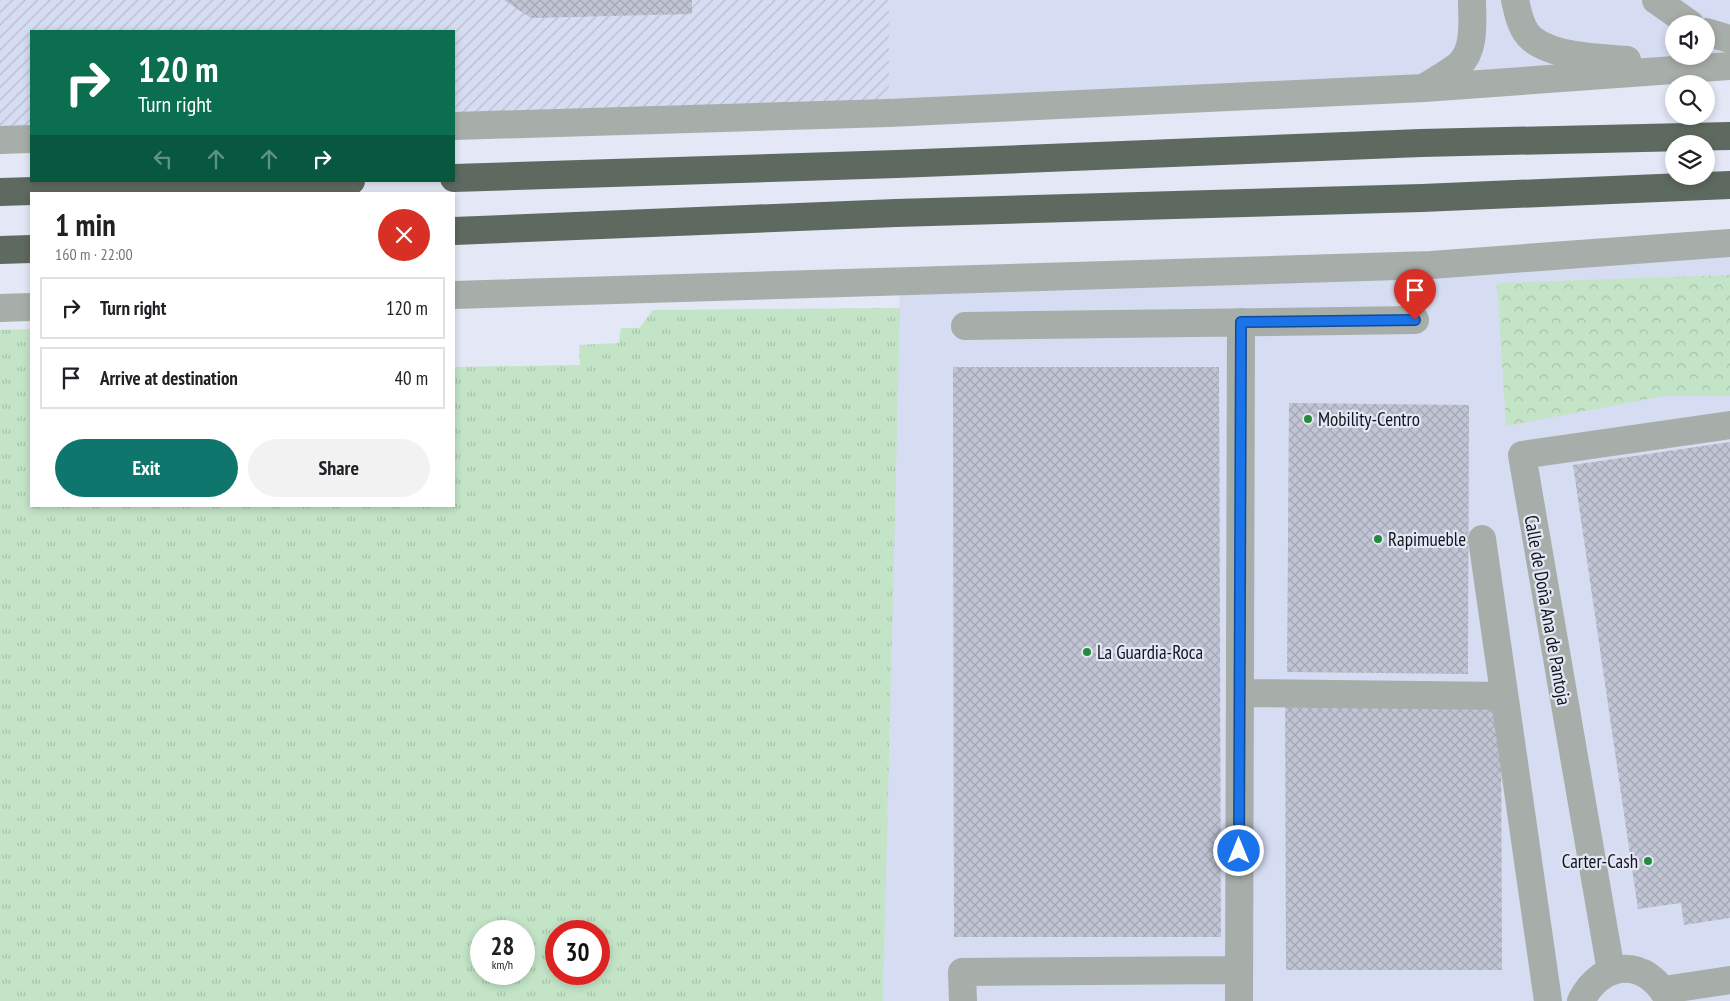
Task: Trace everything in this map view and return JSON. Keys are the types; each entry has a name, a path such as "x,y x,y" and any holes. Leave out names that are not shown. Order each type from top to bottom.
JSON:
{"highway":[{"path":"455,178 887,164 1421,143 1730,136"},
{"path":"0,192 319,182"},
{"path":"455,231 880,213 1422,198 1730,186"},
{"path":"0,250 30,249"}],"street":[{"path":"1424,88 1460,64 1470,48 1472,0"},
{"path":"1516,0 1519,18 1531,38 1551,49 1588,56 1700,68"},
{"path":"1656,0 1677,15"},
{"path":"1715,35 1730,39"},
{"path":"455,126 889,113 1424,88 1730,66"},
{"path":"0,140 30,139"},
{"path":"455,295 1431,264 1730,244"},
{"path":"0,308 30,307"},
{"path":"966,326 1415,320"},
{"path":"1239,1001 1241,322"},
{"name":"Calle de Doña Ana de Pantoja","path":"1611,971 1522,455 1730,425"},
{"path":"1482,539 1548,1001"},
{"path":"1240,693 1504,696"},
{"path":"1581,1001 1587,989 1598,978 1611,971 1626,969 1641,972 1654,979 1666,996 1730,980"},
{"path":"963,1001 962,972 1239,970"}],"shaded area":[{"path":"0,0 889,0 889,113 455,126 455,30 30,30 30,139 0,140"},
{"path":"889,0 1730,0 1730,66 889,113"},
{"path":"1730,243 1730,1001 883,1001 900,282"}],"green space":[{"path":"1730,275 1730,396 1664,396 1506,426 1497,283"},
{"path":"900,308 883,1001 0,1001 0,330 30,329 30,507 455,507 455,367 580,365 579,345 619,343 621,328 639,328 653,310"}],"building":[{"path":"504,0 692,0 692,14 531,18"},
{"name":"La Guardia-Roca","path":"953,367 1219,367 1221,937 954,937"},
{"name":"Rapimueble","path":"1289,403 1469,405 1468,674 1287,672"},
{"path":"1730,442 1730,918 1684,925 1681,903 1638,909 1573,465"},
{"path":"1285,705 1501,706 1502,970 1286,970"}],"place":[{"name":"Mobility-Centro","path":"1308,419"},
{"name":"Rapimueble","path":"1378,539"},
{"name":"La Guardia-Roca","path":"1087,652"},
{"name":"Carter-Cash","path":"1648,861"}],"route":[{"path":"1239,851 1241,322 1415,320"}]}
